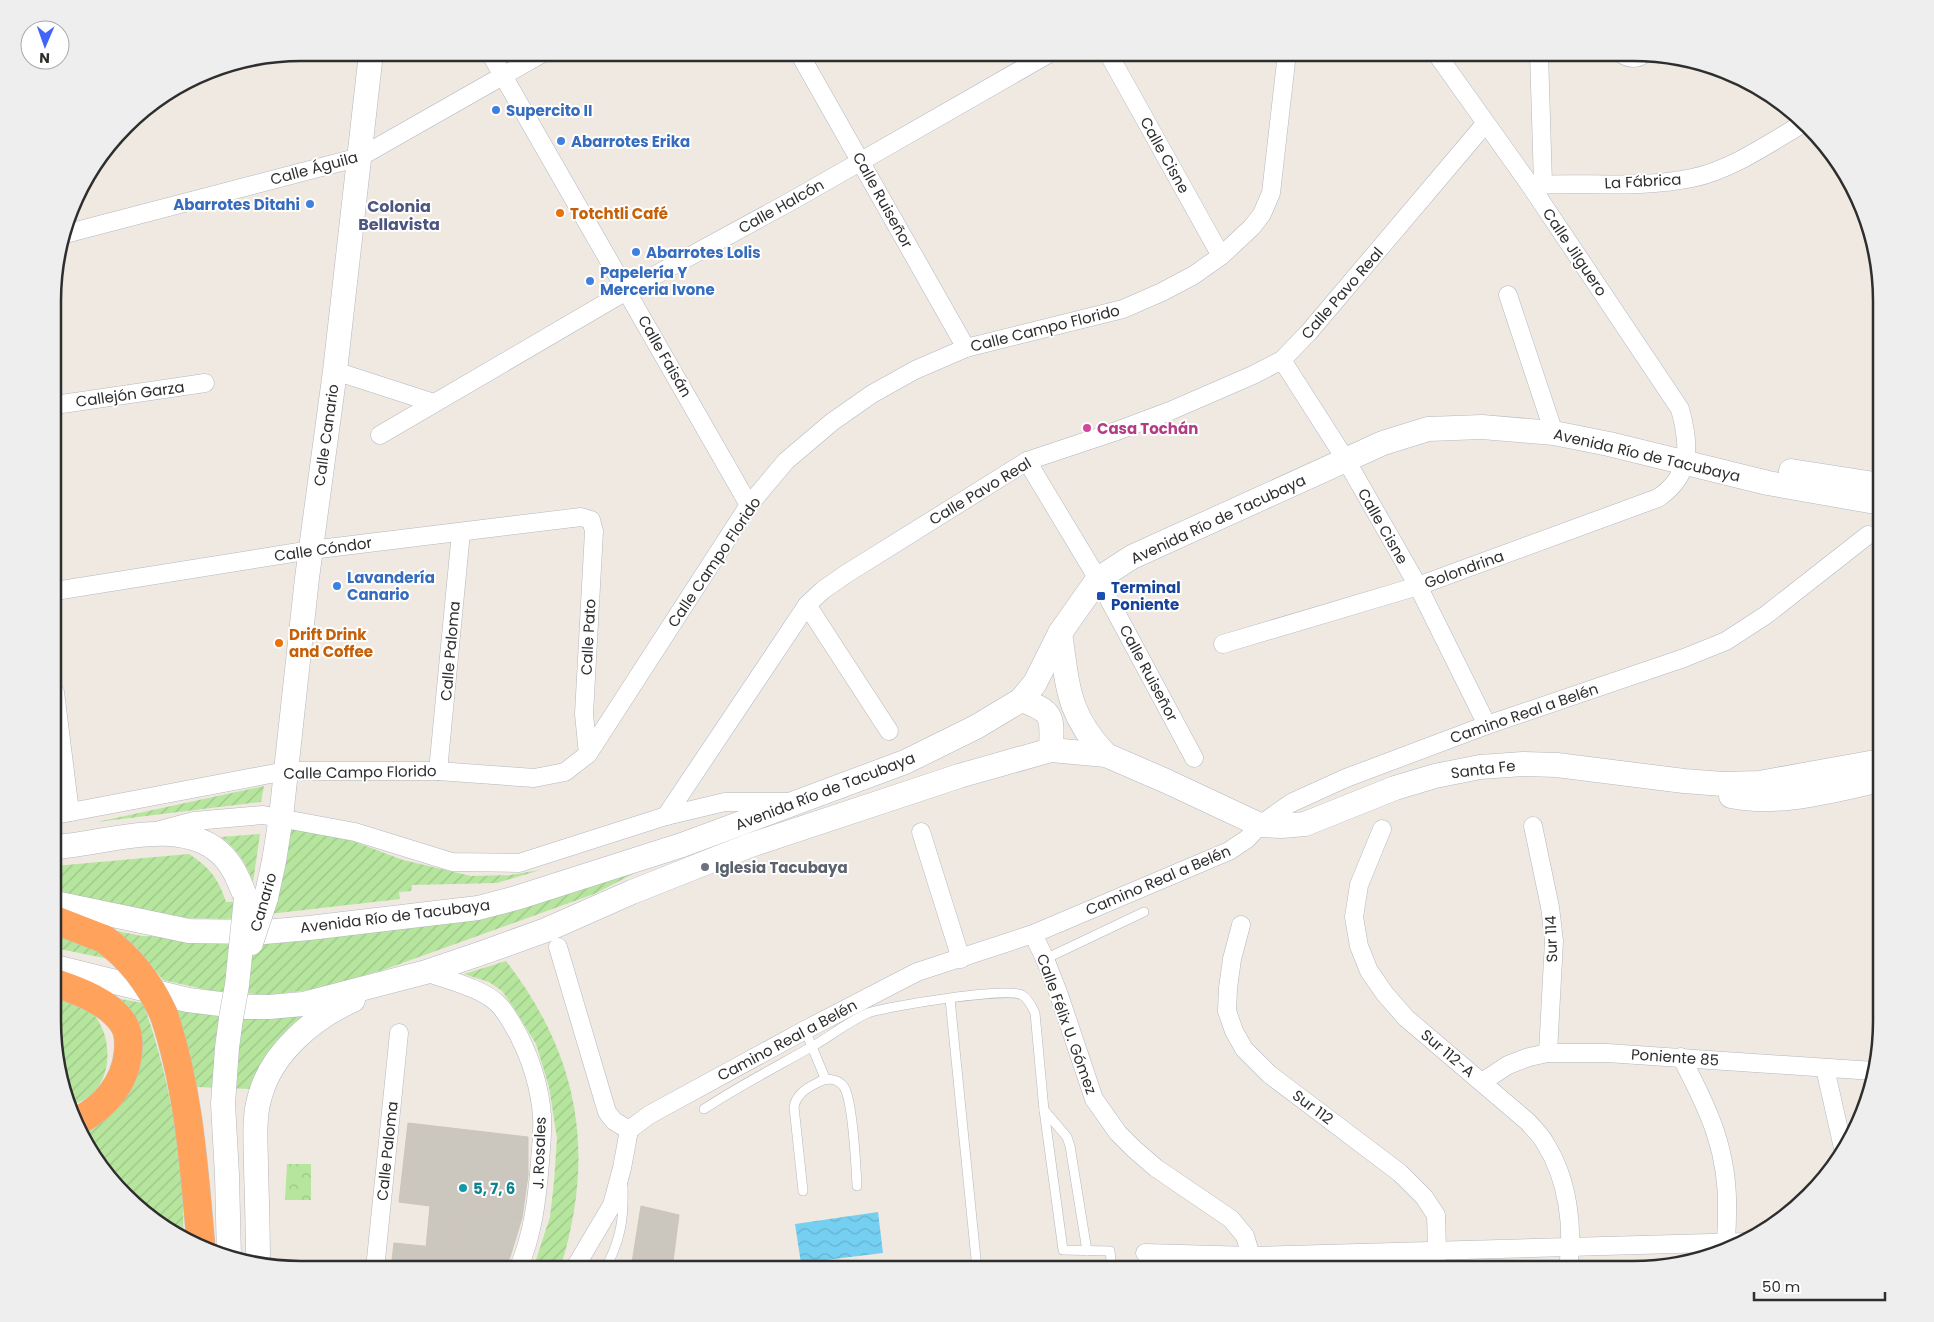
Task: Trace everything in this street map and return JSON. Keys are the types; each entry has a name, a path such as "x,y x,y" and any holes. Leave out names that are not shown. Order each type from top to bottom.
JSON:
{"highway":[{"path":"61,922 104,939 118,949 149,985 164,1015 174,1046 185,1101 193,1160 199,1237"},
{"path":"61,985 88,996 107,1007 123,1023 129,1043 127,1058 119,1083 108,1099 82,1118"}],"main road":[{"name":"Calle Canario","path":"281,817 310,550 335,371 371,61"},
{"name":"Avenida Río de Tacubaya","path":"61,904 168,928 213,932 264,932 309,928 478,908 516,898 682,845 906,762 976,726 1022,700 1035,683 1060,633 1098,579 1132,557 1383,443 1428,429 1482,426 1554,433 1685,462 1768,483 1873,502"},
{"path":"1685,462 1736,462 1873,484"},
{"path":"1060,633 1068,687 1073,706 1079,721 1090,738 1106,756"},
{"path":"1022,700 1038,706 1049,714 1052,723 1051,750"},
{"name":"Avenida Río de Tacubaya","path":"61,969 188,1000 244,1007 303,1004 426,972 546,930 632,892 748,846 940,782 1051,750 1106,756"},
{"name":"Santa Fe","path":"1106,756 1166,780 1260,825 1282,826 1305,824 1395,788 1435,776 1480,767 1523,764 1556,765 1723,784 1759,783 1873,762"},
{"path":"1684,781 1713,792 1744,799 1774,799 1873,781"},
{"name":"Canario","path":"229,1250 228,1176 223,1104 227,1048 231,1018 256,898 274,861 281,817"},
{"path":"61,847 147,834 199,839 220,852 256,898"},
{"path":"258,1257 255,1122 260,1095 282,1053 304,1030 336,1008 396,980"}],"street":[{"name":"Calle Faisán","path":"495,61 628,290 749,505"},
{"name":"Calle Águila","path":"71,232 360,157 529,61"},
{"name":"Calle Ruiseñor","path":"804,61 966,348"},
{"name":"Calle Halcón","path":"380,435 628,290 861,161 1036,61"},
{"name":"Calle Cisne","path":"1112,61 1221,256"},
{"name":"Calle Campo Florido","path":"63,813 286,771 438,771 534,778 564,772 588,754 749,505 786,461 832,422 872,394 915,370 966,348 1123,309 1162,292 1194,275 1221,256 1252,227 1262,214 1271,194 1286,61"},
{"name":"Calle Jilguero","path":"1442,61 1486,124 1537,185 1680,409 1687,433 1685,462"},
{"path":"1537,185 1539,61"},
{"name":"Calle Pavo Real","path":"666,816 807,605 823,590 1027,460 1114,432 1170,411 1253,375 1282,360 1309,332 1486,124"},
{"name":"La Fábrica","path":"1537,185 1663,182 1694,178 1726,166 1797,127"},
{"path":"1508,295 1554,433"},
{"name":"Calle Cisne","path":"1282,360 1346,460 1418,586 1487,725"},
{"path":"335,371 434,403"},
{"name":"Callejón Garza","path":"61,404 205,383"},
{"name":"Calle Ruiseñor","path":"1027,460 1098,579 1194,758"},
{"name":"Golondrina","path":"1223,644 1418,586 1658,498 1671,489 1679,480 1685,462"},
{"name":"Calle Cóndor","path":"61,590 310,550 581,517 591,520"},
{"name":"Calle Pato","path":"588,754 584,714 594,531 591,520"},
{"name":"Calle Paloma","path":"438,771 461,532"},
{"name":"Camino Real a Belén","path":"629,1130 649,1115 805,1030 917,972 1033,934 1230,851 1247,839 1260,825 1292,803 1322,788 1487,725 1684,658 1726,641 1766,615 1868,535"},
{"path":"807,605 889,731"},
{"path":"61,783 63,813"},
{"path":"147,834 194,821 263,815 355,832 452,862 519,863 666,816 725,802 797,802"},
{"name":"Sur 114","path":"1533,826 1550,907 1554,941 1548,1054"},
{"name":"Sur 112-A","path":"1382,829 1359,885 1354,917 1359,946 1369,971 1384,994 1406,1018 1528,1122 1545,1142 1559,1170 1567,1204 1571,1247 1569,1261"},
{"path":"921,832 961,959"},
{"name":"Sur 112","path":"1241,924 1232,959 1228,988 1228,1011 1234,1031 1244,1049 1269,1074 1400,1173 1424,1197 1436,1215 1437,1250 1435,1261"},
{"name":"Calle Félix U. Gómez","path":"1033,934 1045,959 1094,1099 1118,1133 1134,1149 1156,1168 1232,1219 1245,1236 1249,1261"},
{"path":"558,947 608,1112 614,1121 629,1130 622,1168 612,1205 579,1261"},
{"name":"J. Rosales","path":"426,972 483,994 498,1004 515,1028 533,1070 542,1116 537,1202 521,1261"},
{"name":"Calle Paloma","path":"376,1261 399,1033"},
{"name":"Poniente 85","path":"1482,1082 1508,1065 1548,1054 1606,1053 1868,1070"},
{"path":"1681,1057 1715,1126 1724,1161 1728,1193 1725,1242"},
{"path":"1825,1068 1841,1140"},
{"path":"1278,1261 1437,1250 1715,1246"},
{"path":"1145,1253 1228,1261"}],"lane":[{"path":"1045,959 1144,912"},
{"path":"704,1109 737,1087 868,1014 901,1005 1011,992 1022,995 1029,1001 1035,1014 1044,1110 1063,1250 1110,1251 1111,1261"},
{"path":"950,999 976,1261"},
{"path":"805,1030 825,1078"},
{"path":"803,1191 794,1107 796,1100 810,1086 825,1078 836,1080 843,1085 847,1094 855,1152 856,1186"},
{"path":"1044,1110 1066,1136 1070,1146 1086,1250"},
{"path":"609,1261 616,1249 624,1211 622,1168"}],"green space":[{"path":"264,786 261,802 97,822"},
{"path":"291,828 350,840 403,860 471,876 510,875 540,870 497,883 412,885 411,891 399,892 400,899 225,919 185,918 61,895 61,865 189,854 203,864 212,874 220,886 226,902 276,900"},
{"path":"260,834 253,882 240,857 232,846 221,837"},
{"path":"635,873 594,894 383,970 316,989 270,995 212,991 163,980 136,947 112,930 142,936 206,937 490,912"},
{"path":"61,935 92,949 109,959 61,949"},
{"path":"506,961 531,997 551,1033 565,1070 574,1108 578,1146 577,1186 571,1227 562,1261 536,1261 550,1217 557,1138 549,1087 536,1044 502,991 489,982 464,974"},
{"path":"61,996 84,1007 94,1015 103,1030 107,1044 107,1066 104,1076 92,1094 76,1103 69,1083 63,1052"},
{"path":"109,997 143,1003 152,1030 174,1118 182,1178 183,1230 155,1211 121,1179 93,1141 86,1128 125,1096"},
{"path":"322,1007 265,1061 250,1089 196,1087 175,1008 209,1015 250,1019"},
{"path":"287,1164 311,1164 311,1200 285,1200"}],"water":[{"path":"878,1212 883,1253 817,1261 801,1261 795,1224"}],"building":[{"name":"5, 7, 6","path":"408,1123 528,1137 528,1175 522,1218 457,1211 452,1249 426,1247 430,1206 399,1202"},
{"path":"641,1206 679,1215 673,1261 632,1261"},
{"path":"457,1211 522,1218 508,1261 451,1261"},
{"path":"394,1243 452,1249 451,1261 392,1261"}],"place":[{"name":"Supercito II","path":"496,110"},
{"name":"Abarrotes Erika","path":"561,141"},
{"name":"Abarrotes Ditahi","path":"310,204"},
{"name":"Totchtli Café","path":"560,213"},
{"name":"Abarrotes Lolis","path":"636,252"},
{"name":"Papelería Y Merceria Ivone","path":"590,281"},
{"name":"Casa Tochán","path":"1087,428"},
{"name":"Lavandería Canario","path":"337,586"},
{"name":"Terminal Poniente","path":"1101,596"},
{"name":"Drift Drink and Coffee","path":"279,643"},
{"name":"Iglesia Tacubaya","path":"705,867"},
{"name":"5, 7, 6","path":"463,1188"}],"district":[{"name":"Colonia Bellavista","path":"399,215"}]}
